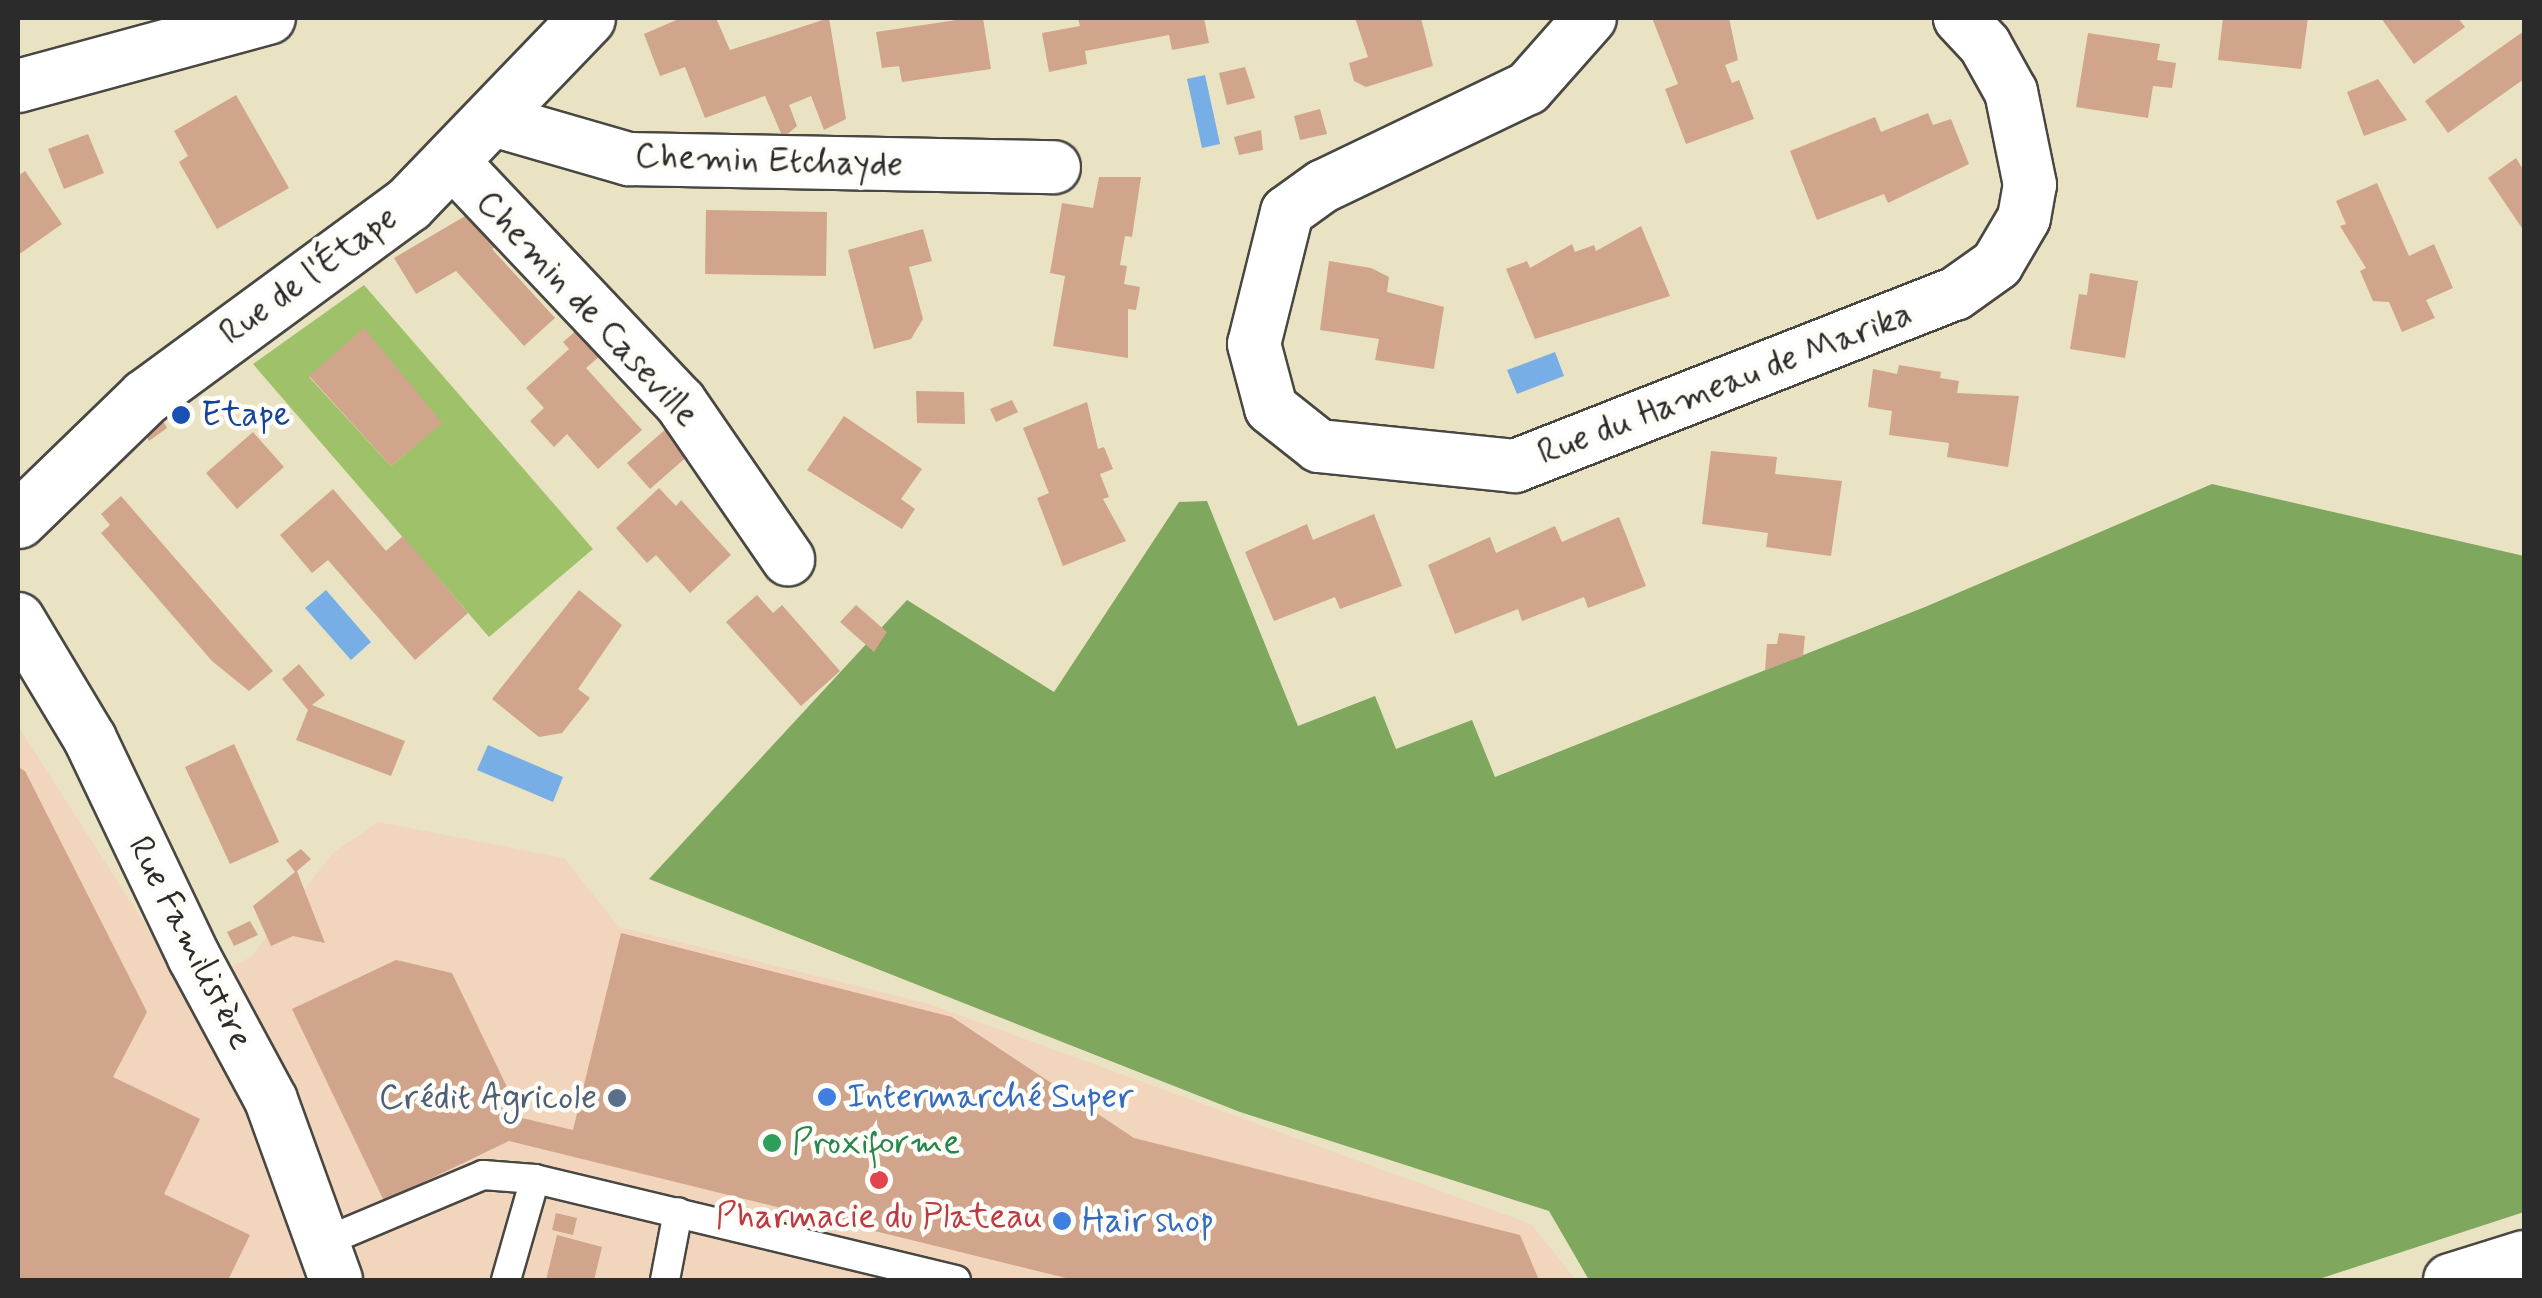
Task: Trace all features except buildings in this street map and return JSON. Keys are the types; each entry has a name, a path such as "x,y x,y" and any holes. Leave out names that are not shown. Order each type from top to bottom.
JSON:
{"street":[{"name":"Rue du Hameau de Marika","path":"1590,18 1528,88 1323,186 1287,212 1254,344 1271,408 1319,446 1515,466 1954,294 1998,264 2024,218 2030,185 2011,92 1985,44 1960,18"},
{"name":"Rue de l'Étape","path":"18,520 144,397 408,204 580,19"},
{"path":"18,86 236,22"},
{"name":"Chemin Etchayde","path":"490,119 628,159 1054,167"},
{"name":"Chemin de Caseville","path":"450,160 680,402 788,559"},
{"name":"Rue Familistère","path":"18,620 90,739 194,957 271,1100 330,1261"},
{"path":"2450,1280 2524,1256"}],"lane":[{"path":"330,1261 483,1175 535,1179 956,1280"},
{"path":"506,1280 535,1179"},
{"path":"666,1280 678,1212"}],"shaded area":[{"path":"18,726 186,988 251,957 333,853 378,822 564,858 619,927 929,1004 1531,1224 1576,1280 18,1280"}],"green space":[{"path":"364,285 593,549 489,637 253,364","holes":["364,329 441,423 391,466 309,377"]},
{"path":"2212,484 2524,556 2524,1212 2316,1280 1589,1280 1549,1211 1240,1112 649,879 907,600 1054,692 1179,502 1207,501 1298,726 1375,696 1396,749 1472,720 1495,777 1925,607"}],"water":[{"path":"1205,75 1220,144 1202,148 1187,79"},
{"path":"1555,352 1564,376 1517,394 1507,370"},
{"path":"326,590 371,642 351,660 305,608"},
{"path":"488,745 563,777 553,802 477,770"}],"place":[{"name":"Etape","path":"181,415"},
{"name":"Intermarché Super","path":"827,1097"},
{"name":"Crédit Agricole","path":"617,1098"},
{"name":"Proxiforme","path":"772,1143"},
{"name":"Pharmacie du Plateau","path":"879,1180"},
{"name":"Hair shop","path":"1062,1221"}]}
